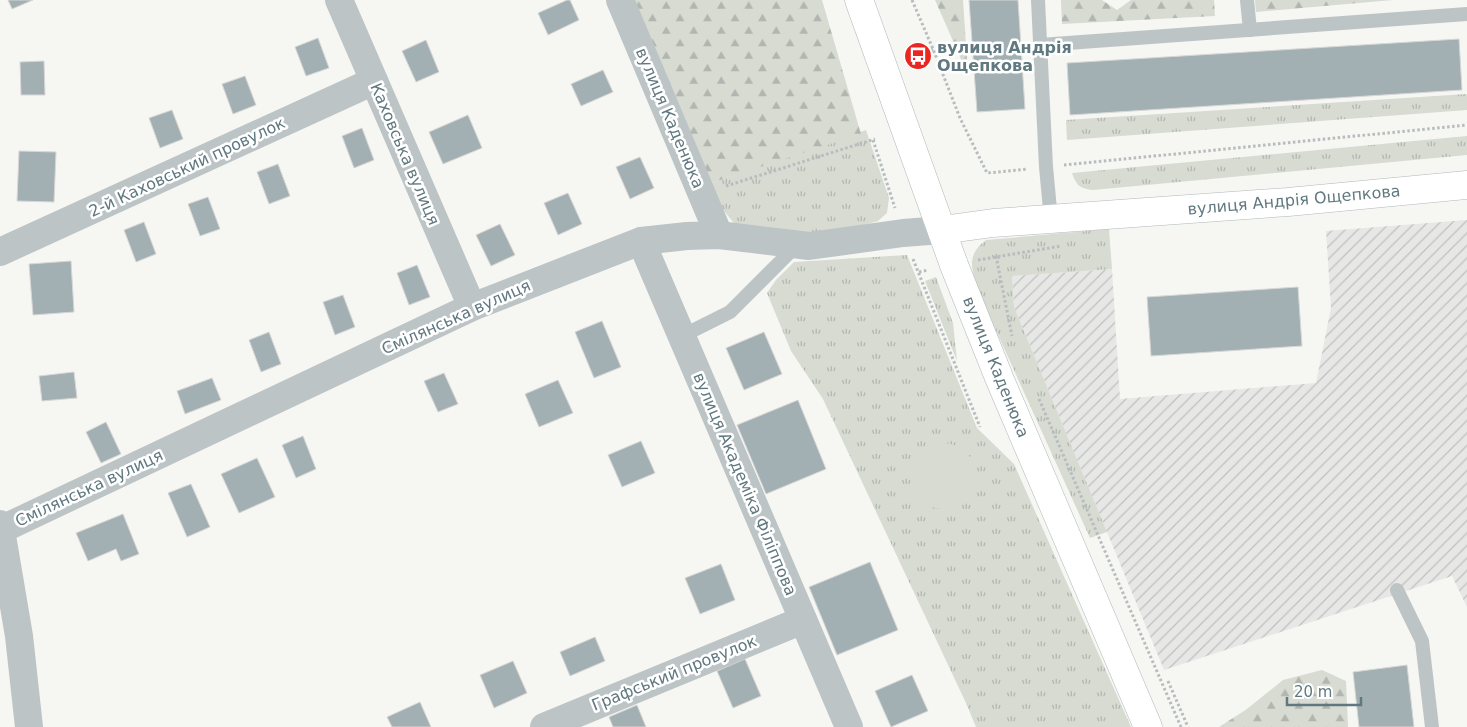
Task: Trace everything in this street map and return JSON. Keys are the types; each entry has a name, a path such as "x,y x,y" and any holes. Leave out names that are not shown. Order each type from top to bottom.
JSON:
{"street":[{"name":"Каховська вулиця","path":"339,0 472,307"},
{"name":"вулиця Каденюка","path":"620,0 719,235"},
{"name":"вулиця Каденюка","path":"859,0 942,230 1000,380 1148,727"},
{"name":"2-й Каховський провулок","path":"0,252 374,81"},
{"name":"вулиця Андрія Ощепкова","path":"942,230 993,223 1288,202 1467,185"},
{"name":"Смілянська вулиця","path":"0,530 472,307 641,241 719,235 810,246 903,233 942,230"},
{"name":"вулиця Академіка Філіппова","path":"641,241 849,727"},
{"path":"0,524 18,636 29,727"},
{"name":"Графський провулок","path":"544,727 803,620"},
{"path":"0,664 18,636"}],"lane":[{"path":"1038,0 1046,166 1052,220"},
{"path":"1247,0 1250,30"},
{"path":"1040,45 1467,14"},
{"path":"682,336 730,312 797,245"},
{"path":"1397,590 1422,641 1432,727"}],"path":[{"path":"912,0 960,118 988,173 1467,125"},
{"path":"918,56 933,50"},
{"path":"702,193 874,140 903,233 980,426"},
{"path":"996,256 1013,340"},
{"path":"1037,393 1181,727"},
{"path":"1168,681 1188,727"}],"shaded area":[{"path":"1467,220 1467,607 1452,576 1164,670 1014,307 1012,276 1112,269 1120,399 1316,383 1331,308 1326,231"}],"green space":[{"path":"633,0 822,0 861,134 711,183"},
{"path":"935,0 963,0 968,75"},
{"path":"1061,0 1102,0 1117,10 1131,0 1214,0 1215,16 1062,24"},
{"path":"1255,0 1393,0 1256,12"},
{"path":"1467,94 1467,110 1067,140 1066,120"},
{"path":"866,130 889,198 887,213 878,221 824,237 739,229 724,211 711,183"},
{"path":"1467,136 1467,155 1093,190 1079,186 1072,173"},
{"path":"1109,229 1112,269 1012,276 1014,307 1107,532 1090,538 979,293 972,265 975,252 986,240"},
{"path":"907,255 977,428 1014,464 1131,727 976,727 823,399 791,351 767,293 776,280 794,262"},
{"path":"936,277 953,323 957,361 925,281"},
{"path":"943,443 956,445 966,453 974,463 976,476 974,489 966,499 956,507 943,509 930,507 920,499 912,489 910,476 912,463 920,453 930,445"},
{"path":"1322,670 1346,681 1348,727 1219,727 1247,709 1283,680"}],"building":[{"path":"8,0 33,0 12,9"},
{"path":"570,0 579,20 548,35 538,13"},
{"path":"969,0 1018,0 1025,109 977,112"},
{"path":"318,38 329,68 306,76 295,47"},
{"path":"1459,39 1462,90 1070,115 1067,63"},
{"path":"426,40 439,72 416,82 402,51"},
{"path":"44,61 45,95 21,95 20,62"},
{"path":"603,70 613,92 581,106 571,84"},
{"path":"245,76 256,105 233,114 222,84"},
{"path":"172,110 183,139 160,148 149,118"},
{"path":"468,115 482,148 443,164 429,132"},
{"path":"362,128 374,160 354,168 342,136"},
{"path":"19,151 56,152 54,202 17,201"},
{"path":"640,157 654,188 630,199 616,167"},
{"path":"278,164 290,196 269,204 257,172"},
{"path":"568,193 582,224 558,235 544,203"},
{"path":"208,197 220,229 200,236 188,204"},
{"path":"144,222 156,254 136,262 124,230"},
{"path":"500,224 515,255 491,266 476,235"},
{"path":"71,261 74,312 33,315 29,264"},
{"path":"417,265 430,297 409,305 397,273"},
{"path":"1298,287 1302,346 1151,356 1147,297"},
{"path":"343,295 355,327 335,335 323,302"},
{"path":"602,321 621,367 594,378 575,332"},
{"path":"269,332 281,364 261,372 249,340"},
{"path":"764,332 782,374 744,390 726,348"},
{"path":"74,372 77,398 42,401 39,376"},
{"path":"444,373 458,404 438,412 424,381"},
{"path":"212,378 221,400 185,414 177,391"},
{"path":"558,380 573,413 539,427 525,394"},
{"path":"798,400 826,469 766,494 737,425"},
{"path":"106,422 121,454 101,463 86,432"},
{"path":"303,436 316,469 296,478 282,445"},
{"path":"641,441 655,473 622,487 608,455"},
{"path":"257,458 275,497 239,513 221,474"},
{"path":"191,484 210,527 187,537 168,493"},
{"path":"123,514 139,554 121,561 116,549 88,561 76,533"},
{"path":"870,562 898,630 837,655 809,587"},
{"path":"721,564 735,600 700,614 685,578"},
{"path":"595,637 605,661 570,676 560,652"},
{"path":"745,659 761,696 733,708 717,671"},
{"path":"513,661 527,693 494,708 480,675"},
{"path":"1407,665 1414,727 1359,727 1353,672"},
{"path":"912,675 928,711 891,727 875,691"},
{"path":"420,702 431,727 392,727 387,717"},
{"path":"637,705 646,727 613,727 609,717"}],"place":[{"name":"вулиця Андрія Ощепкова","path":"918,56"}]}
